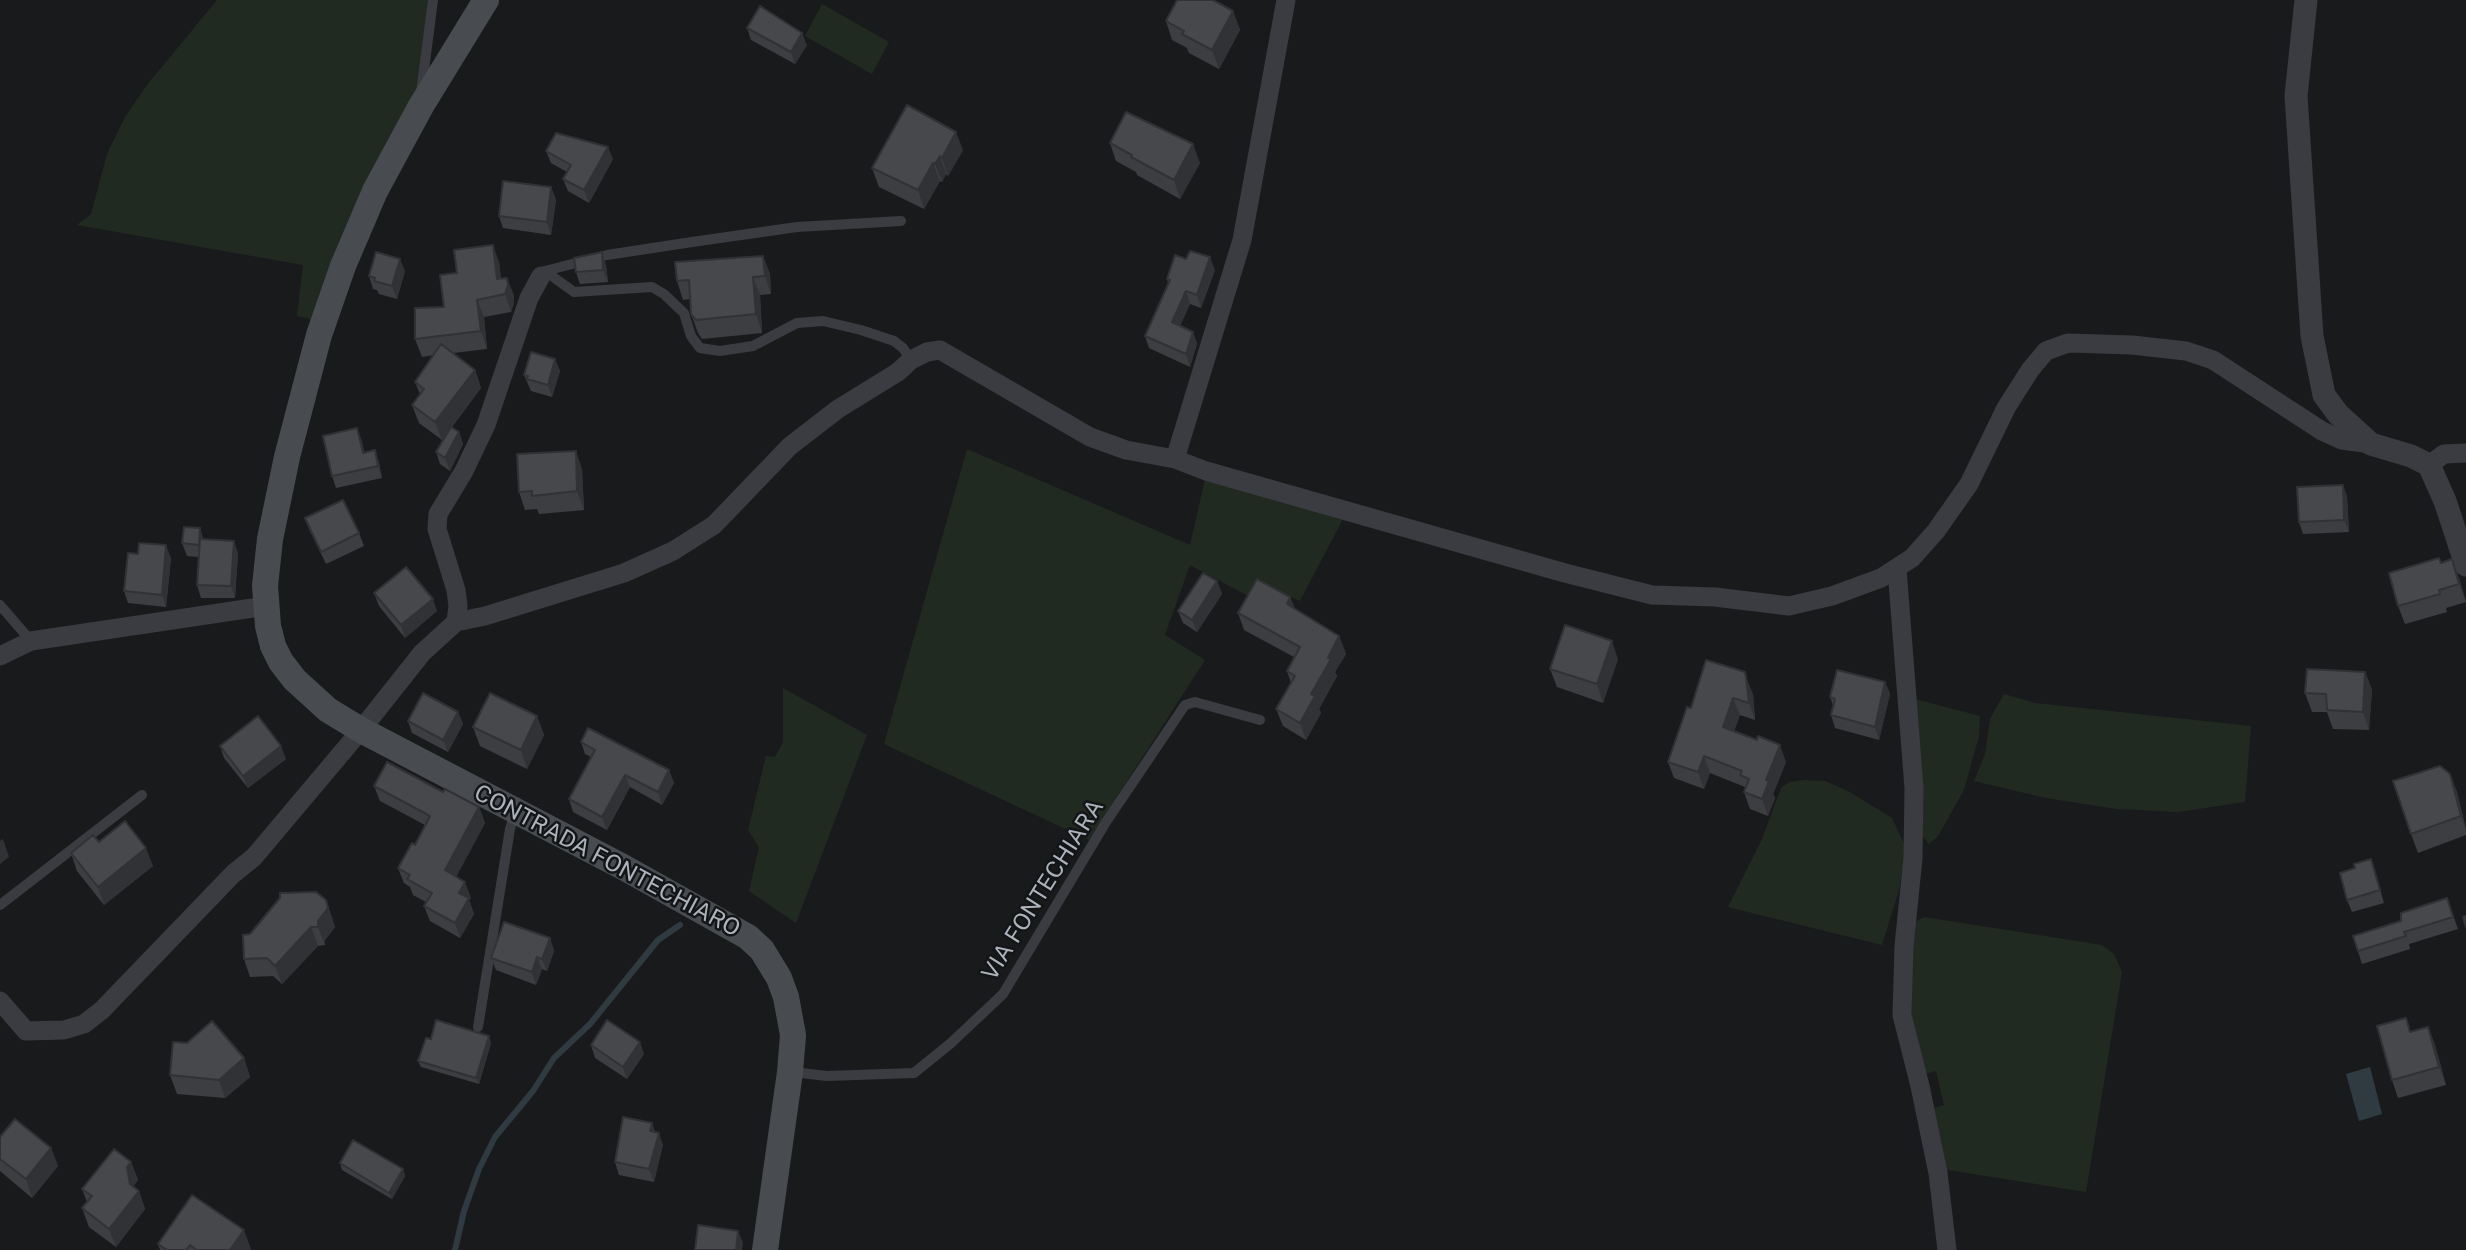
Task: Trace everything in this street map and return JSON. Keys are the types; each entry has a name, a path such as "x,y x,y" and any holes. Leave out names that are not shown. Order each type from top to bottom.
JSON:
{"main road":[{"name":"CONTRADA FONTECHIARO","path":"486,0 421,106 375,191 342,266 319,335 287,457 270,539 264,586 273,646 295,680 328,710 361,730 623,867 748,937 762,950 779,978 786,997 793,1035 765,1250"}],"street":[{"path":"1175,459 1242,240 1286,0"},
{"path":"2306,0 2296,96 2312,336 2324,395 2338,414 2371,444"},
{"path":"456,622 456,590 437,529 438,514 464,471 486,425 529,298 543,274"},
{"path":"0,1001 26,1031 47,1032 84,1024 102,1010 233,874 254,857 422,653 456,622 485,616 624,573 673,551 714,525 790,446 838,410 898,372 911,360 940,349 1090,437 1126,450 1175,459 1219,475 1565,573 1653,594 1715,597 1789,606 1832,596 1881,578 1912,558 1936,531 1969,484 2006,408 2030,370 2046,351 2068,343 2132,345 2186,351 2213,360 2322,431 2342,440 2371,444 2411,456 2429,465 2445,501 2466,565"},
{"path":"2429,465 2444,454 2466,453"},
{"path":"1897,569 1914,788 1913,858 1904,946 1902,1015 1938,1173 1947,1250"},
{"path":"0,656 31,641 266,606"}],"lane":[{"path":"421,106 422,77 433,0"},
{"path":"543,274 607,255 797,227 901,221"},
{"path":"543,274 574,292 652,287 664,294 684,313 691,335 700,348 720,351 753,346 797,323 823,321 894,341 911,360"},
{"path":"0,605 31,641"},
{"name":"VIA FONTECHIARA","path":"790,1072 827,1076 914,1073 1003,994 1106,822 1185,705 1195,702 1260,720"},
{"path":"0,905 142,795"},
{"path":"478,1027 510,829 516,811"}],"shaded area":[{"path":"217,0 428,0 419,87 314,320 297,316 303,265 77,225 91,214 107,154 125,117 147,85"},
{"path":"822,4 889,42 872,74 805,36"},
{"path":"967,449 1190,545 1206,475 1345,515 1300,601 1263,584 1254,599 1190,565 1165,635 1205,660 1089,840 884,744"},
{"path":"783,688 867,735 796,923 749,891 759,847 748,830 766,756 775,757 783,742"},
{"path":"2004,694 2035,703 2251,726 2245,802 2178,812 2117,809 2046,798 1974,781 1985,754 1990,719"},
{"path":"1915,699 1980,716 1979,736 1964,790 1938,836 1929,844 1919,832"},
{"path":"1825,781 1848,791 1892,818 1906,848 1899,890 1882,945 1728,907 1762,839 1781,788 1789,782"},
{"path":"1924,917 2102,945 2114,954 2122,972 2086,1192 1942,1169 1932,1109 1944,1105 1936,1071 1925,1074 1912,1021 1913,923"},
{"path":"2370,1067 2382,1114 2359,1121 2346,1074"}],"building":[{"path":"1177,0 1213,0 1233,11 1212,50 1182,34 1184,31 1166,21"},
{"path":"760,6 802,33 791,52 747,28"},
{"path":"907,105 956,132 942,158 940,156 935,164 933,163 918,190 872,168"},
{"path":"1126,112 1193,144 1174,180 1110,143"},
{"path":"556,133 608,147 584,190 563,179 571,165 546,151"},
{"path":"503,181 551,187 547,222 499,216"},
{"path":"493,245 497,279 507,278 508,285 505,294 477,300 481,331 415,339 415,308 444,307 440,275 457,273 454,250"},
{"path":"1190,251 1210,257 1197,295 1186,291 1172,322 1193,332 1186,354 1145,336 1170,280 1167,279 1175,255 1186,259"},
{"path":"376,252 400,259 392,286 374,281 375,278 369,276"},
{"path":"602,252 603,270 576,272 574,258"},
{"path":"763,256 765,276 753,277 756,314 696,320 691,314 689,280 677,281 675,262"},
{"path":"441,344 475,370 435,422 412,405 424,389 415,382"},
{"path":"531,352 555,359 548,385 527,379 528,376 524,375"},
{"path":"451,427 459,432 445,458 436,452"},
{"path":"357,428 363,453 375,450 378,466 332,476 323,436"},
{"path":"576,451 577,491 532,496 532,491 519,492 517,454"},
{"path":"2343,485 2344,520 2299,522 2297,487"},
{"path":"343,500 359,533 321,552 305,518"},
{"path":"184,527 200,528 199,545 182,543"},
{"path":"200,539 234,541 231,586 197,585"},
{"path":"139,543 166,545 162,595 124,591 128,553 138,554"},
{"path":"2439,558 2441,563 2452,559 2459,584 2439,590 2440,594 2398,606 2389,573"},
{"path":"406,567 433,599 401,625 374,593"},
{"path":"1203,573 1217,581 1192,620 1178,611"},
{"path":"1257,579 1290,597 1287,604 1339,636 1328,658 1331,659 1311,694 1315,696 1300,723 1276,709 1295,676 1287,671 1300,647 1238,613"},
{"path":"1565,625 1612,641 1597,684 1550,669"},
{"path":"1706,660 1745,672 1749,703 1733,698 1723,727 1757,740 1758,736 1780,745 1766,780 1769,781 1762,799 1744,792 1749,779 1740,775 1742,771 1704,756 1698,772 1668,762 1687,707 1691,708"},
{"path":"2307,669 2365,672 2363,712 2327,710 2326,694 2305,693"},
{"path":"1837,670 1885,682 1875,727 1831,715 1835,699 1830,697"},
{"path":"423,693 458,712 443,740 408,721"},
{"path":"490,693 537,716 521,750 473,727"},
{"path":"258,716 281,746 243,776 220,746"},
{"path":"588,728 669,770 658,792 625,775 602,817 569,799 595,750 581,742"},
{"path":"387,762 443,792 445,789 479,807 445,870 465,882 459,893 469,898 455,923 424,906 432,893 407,879 410,875 398,868 412,843 415,845 430,816 374,786"},
{"path":"2440,766 2450,774 2461,816 2411,834 2393,781"},
{"path":"125,821 146,848 98,887 71,853 93,835 99,842"},
{"path":"2371,859 2380,890 2347,900 2340,873 2355,868 2354,864"},
{"path":"316,892 326,900 328,908 318,921 318,927 311,927 275,966 267,958 244,959 243,935 250,934 280,898 280,893"},
{"path":"2447,898 2453,917 2404,932 2406,936 2358,951 2353,936 2401,921 2401,913"},
{"path":"504,922 550,938 542,959 537,957 532,972 491,958"},
{"path":"2406,1018 2410,1032 2428,1027 2439,1067 2392,1080 2377,1026"},
{"path":"436,1020 489,1036 476,1078 418,1061 426,1038 431,1039"},
{"path":"607,1020 640,1042 623,1067 591,1045"},
{"path":"212,1021 244,1058 219,1080 170,1075 173,1042 187,1043"},
{"path":"623,1117 652,1123 650,1131 659,1133 649,1169 615,1162"},
{"path":"15,1119 51,1148 26,1179 0,1159 0,1137"},
{"path":"353,1140 403,1169 389,1193 340,1163"},
{"path":"114,1149 131,1162 127,1167 130,1184 139,1191 109,1229 82,1208 92,1196 82,1189"},
{"path":"192,1195 244,1230 230,1250 197,1250 190,1245 186,1250 167,1250 158,1244"},
{"path":"698,1225 738,1231 736,1250 695,1250"}],"waterway":[{"path":"455,1250 464,1211 479,1169 495,1137 533,1091 554,1058 590,1024 658,940 680,925"}]}
